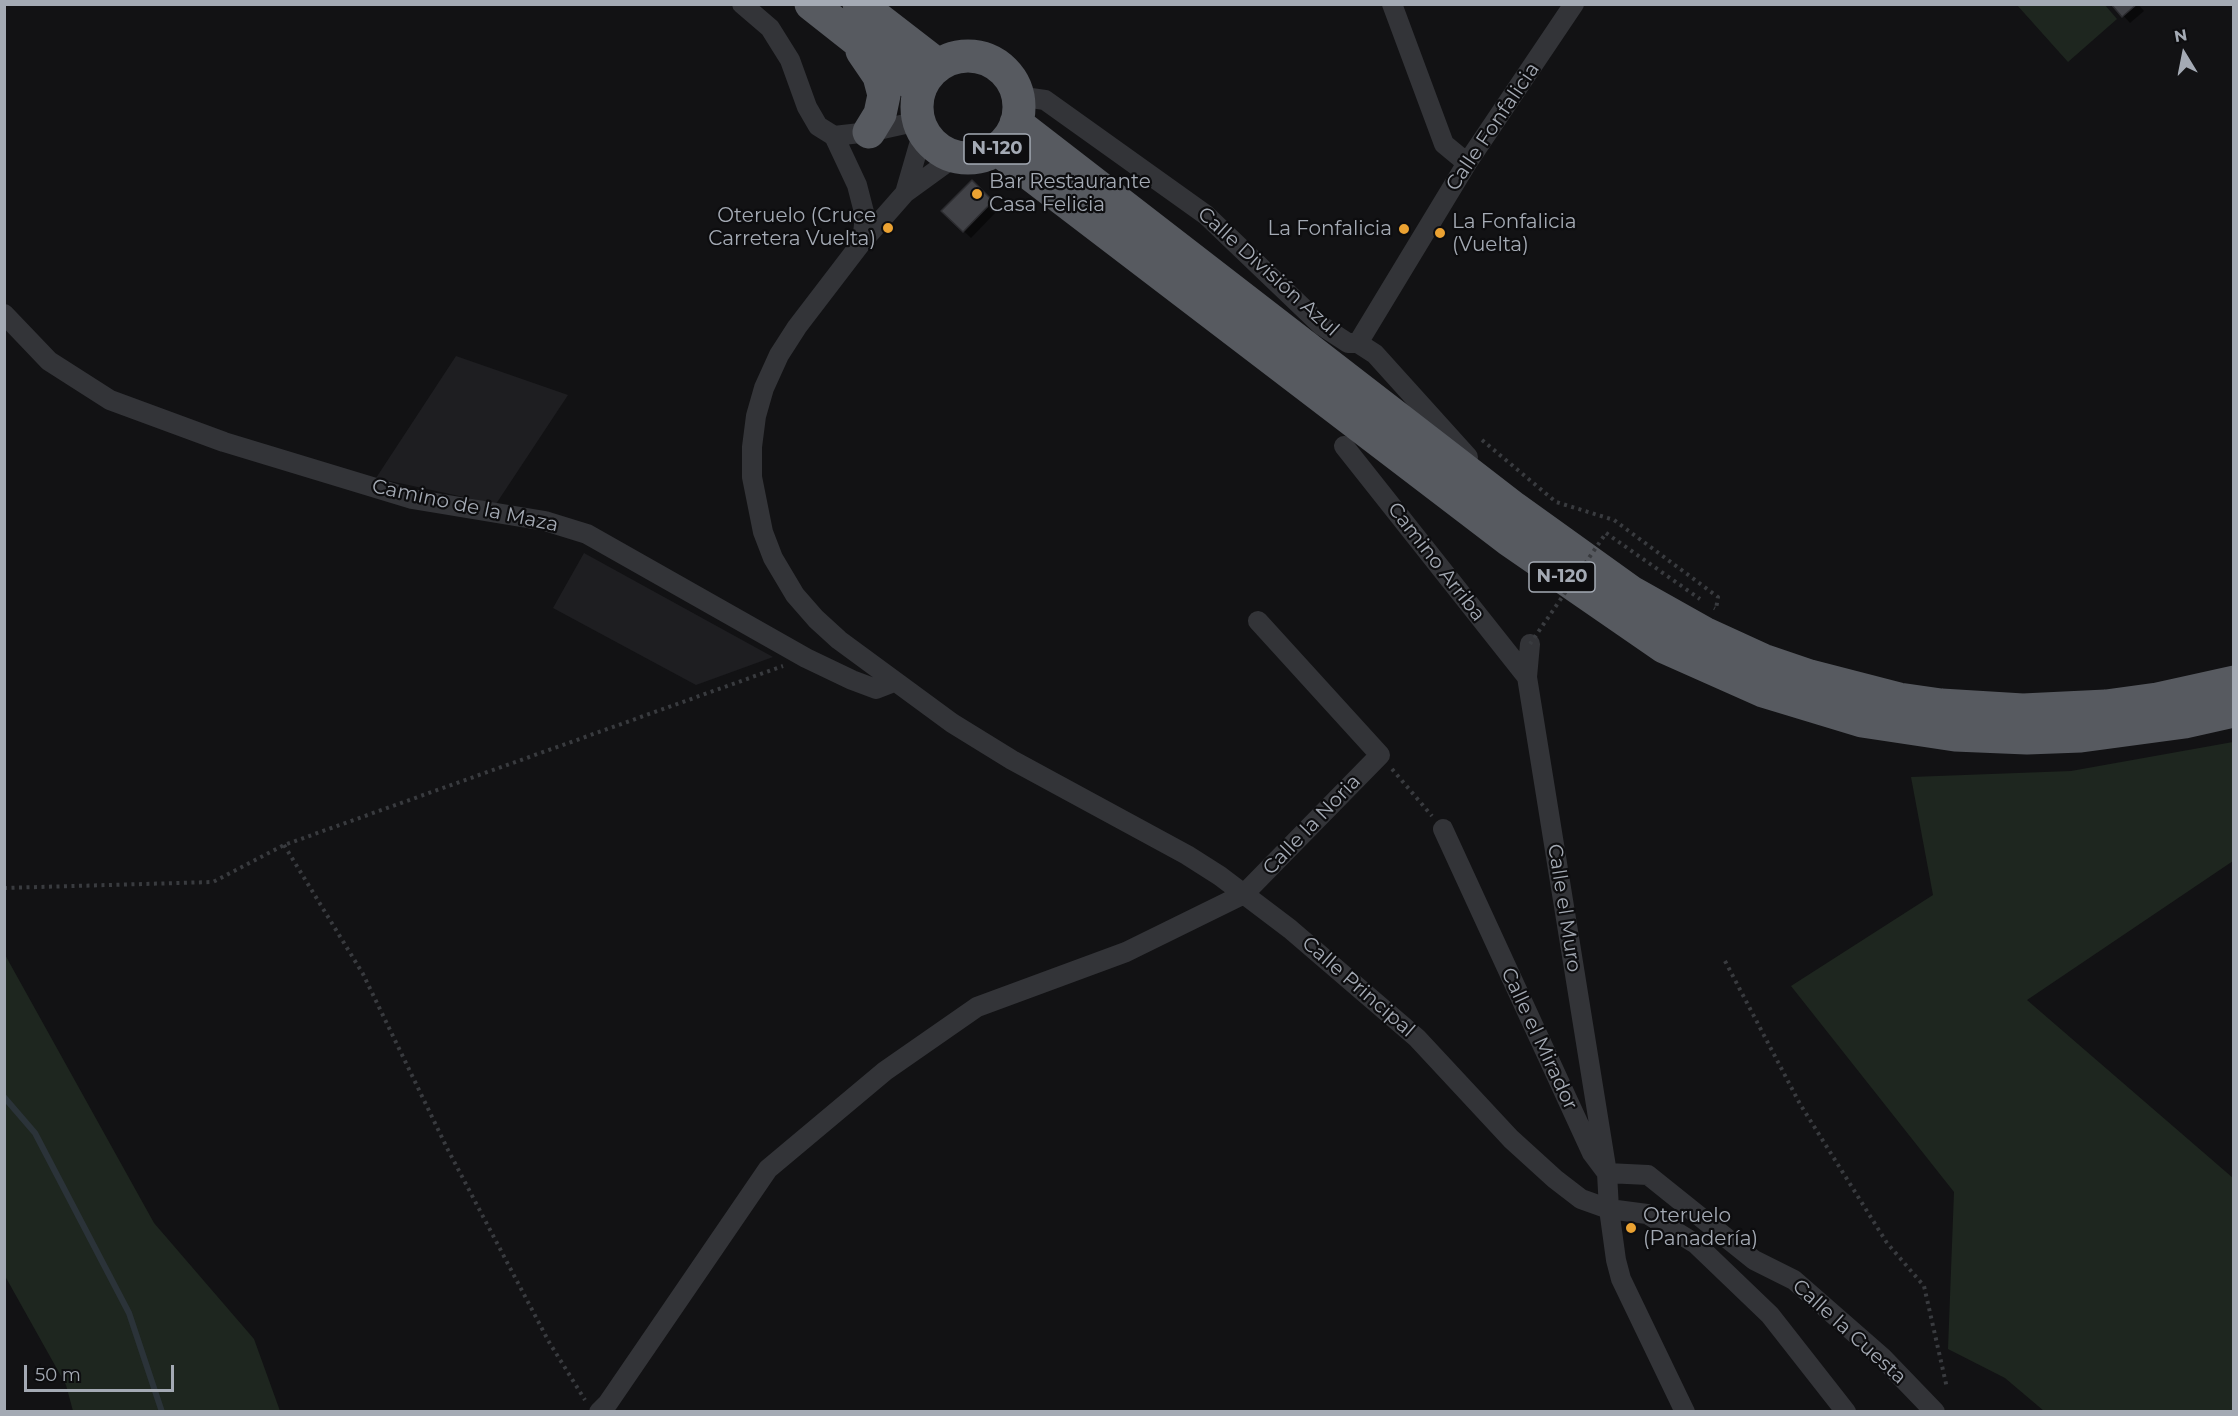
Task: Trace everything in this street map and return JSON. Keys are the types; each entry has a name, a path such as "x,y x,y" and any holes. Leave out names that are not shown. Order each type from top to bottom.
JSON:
{"highway":[{"name":"N-120","path":"811,4 853,37 925,102"},
{"name":"N-120","path":"859,4 925,102 937,147 956,156 977,157 997,149 1011,133 1017,111 1010,78 1004,71 990,61 964,56 955,58 925,102"},
{"path":"853,37 879,76 884,95 880,114 869,132"},
{"name":"N-120","path":"1017,111 1514,508 1631,592 1704,633 1763,660 1810,676 1868,692 1941,705 2013,710 2106,706 2157,699 2234,682"},
{"name":"N-120","path":"997,149 1509,540 1664,647 1764,691 1862,721 1954,735 2027,738 2081,736 2175,724 2234,711"}],"street":[{"path":"742,4 770,28 790,60 807,107 818,126 834,136 857,185 865,216 862,242"},
{"path":"1392,4 1444,144 1467,163"},
{"name":"Calle Fonfalicia","path":"1358,343 1467,163 1574,4"},
{"name":"Calle División Azul","path":"1017,111 1031,98 1046,100 1180,194 1255,260 1295,302 1322,326 1348,343 1358,343 1375,354 1514,508"},
{"path":"834,136 869,132 925,102"},
{"path":"905,193 925,102"},
{"path":"905,193 956,156"},
{"name":"Calle Principal","path":"905,193 862,242 797,327 779,355 764,388 756,416 752,447 752,477 763,532 773,558 795,595 839,640 952,723 1012,760 1187,855 1244,894 1290,929 1417,1038 1511,1138 1555,1179 1581,1199 1609,1209"},
{"name":"Camino de la Maza","path":"4,314 49,361 110,400 224,442 412,499 545,521 587,534 806,658 876,689 894,682"},
{"name":"Camino Arriba","path":"1344,446 1527,677"},
{"path":"1258,621 1380,755"},
{"name":"Calle el Muro","path":"1530,644 1527,677 1607,1173"},
{"name":"Calle la Noria","path":"592,1407 608,1403 768,1169 885,1071 977,1007 1125,952 1244,894 1380,755"},
{"name":"Calle el Mirador","path":"1443,829 1592,1154 1607,1173"},
{"path":"1607,1173 1609,1209 1621,1279 1685,1412"},
{"name":"Calle la Cuesta","path":"1607,1173 1648,1175 1754,1260 1794,1280 1882,1357 1935,1412"},
{"path":"1609,1209 1647,1214 1696,1244 1770,1315 1846,1412"}],"path":[{"path":"1477,436 1556,502 1614,520 1718,597 1716,609 1606,533 1530,644"},
{"path":"4,888 213,882 284,845 806,658"},
{"path":"1380,755 1443,829"},
{"path":"284,845 363,974 447,1148 549,1342 592,1407"},
{"path":"1725,961 1800,1104 1887,1243 1924,1286 1947,1388"}],"shaded area":[{"path":"2017,5 2105,5 2117,19 2068,62"},
{"path":"456,356 568,395 496,504 376,478"},
{"path":"584,553 773,657 696,685 553,608"},
{"path":"2233,742 2233,861 2027,1000 2233,1178 2233,1411 2044,1411 2005,1378 1948,1349 1954,1192 1791,986 1933,895 1911,777 2071,771"},
{"path":"4,953 154,1223 254,1339 280,1411 73,1411 66,1385 5,1276"}],"building":[{"path":"2111,4 2137,4 2122,17"},
{"path":"972,180 993,201 963,232 941,211"}],"waterway":[{"path":"4,1097 35,1133 129,1313 162,1412"}],"place":[{"name":"Bar Restaurante Casa Felicia","path":"977,194"},
{"name":"Oteruelo (Cruce Carretera Vuelta)","path":"888,228"},
{"name":"La Fonfalicia","path":"1404,229"},
{"name":"La Fonfalicia (Vuelta)","path":"1440,233"},
{"name":"Oteruelo (Panadería)","path":"1631,1228"}]}
